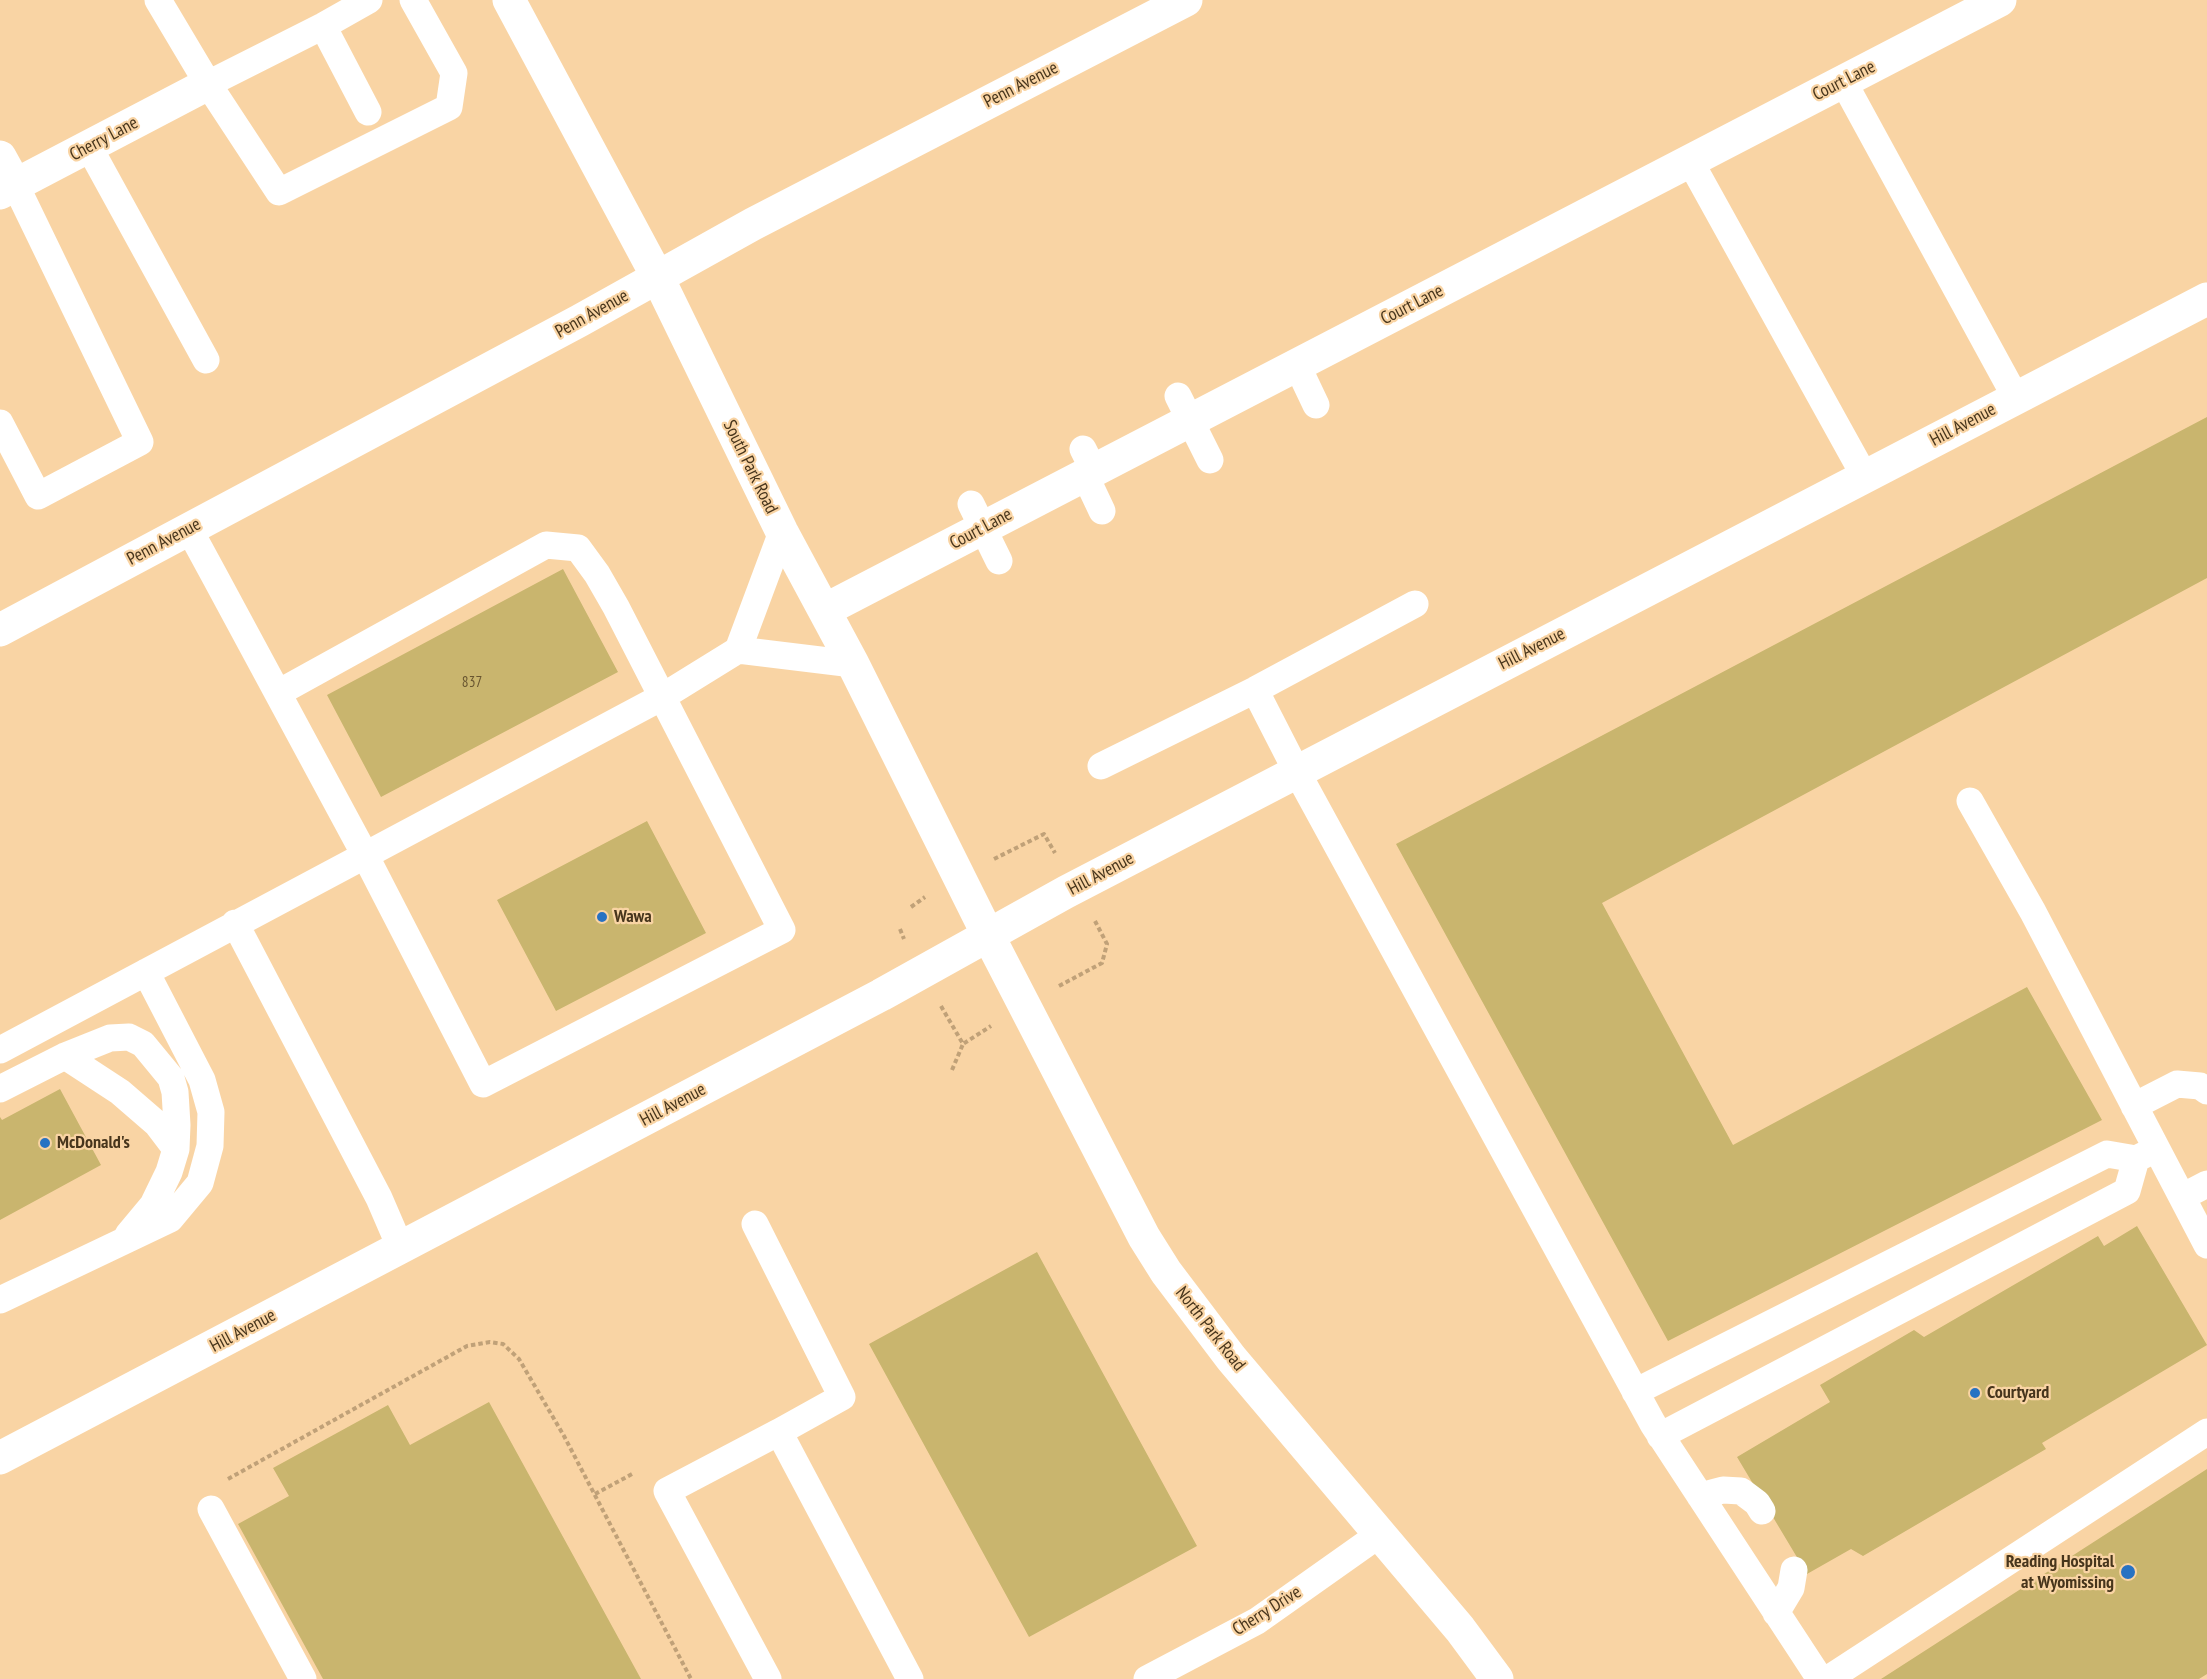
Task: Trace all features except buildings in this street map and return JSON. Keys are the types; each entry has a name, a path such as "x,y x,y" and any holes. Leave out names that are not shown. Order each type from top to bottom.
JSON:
{"street":[{"name":"South Park Road","path":"509,0 658,278 782,532 853,664 988,935"},
{"name":"Penn Avenue","path":"0,630 764,219 1186,0"},
{"name":"Court Lane","path":"825,610 977,516 1087,465 1185,408 1297,364 2000,0"},
{"name":"Cherry Lane","path":"8,190 208,84"},
{"path":"0,157 8,190"},
{"name":"Hill Avenue","path":"0,1458 881,995 1066,892 2207,298"},
{"name":"North Park Road","path":"988,935 1144,1237 1166,1272 1231,1358 1460,1629 1497,1679"}],"lane":[{"path":"158,0 208,84 279,192 449,107 454,73 413,0"},
{"path":"208,84 369,0"},
{"path":"323,26 368,112"},
{"path":"1844,81 2016,398"},
{"path":"89,147 206,360"},
{"path":"1690,161 1864,477"},
{"path":"0,423 38,496 140,442 8,190"},
{"path":"1297,364 1316,405"},
{"path":"1185,408 1210,460"},
{"path":"1087,465 1102,511"},
{"path":"977,516 999,561"},
{"path":"189,529 365,855 483,1084 782,930 611,599 578,548 546,545 278,693"},
{"path":"0,1050 662,697 738,650 782,532"},
{"path":"1101,766 1255,690 1415,604"},
{"path":"738,650 853,664"},
{"path":"1255,690 1297,772 1660,1436 1820,1679"},
{"path":"1970,801 2033,912 2134,1106 2146,1154 2182,1197 2207,1245"},
{"path":"235,923 374,1187 401,1249"},
{"path":"0,1300 170,1219 200,1183 210,1146 211,1112 202,1080 146,972"},
{"path":"0,1089 64,1056 110,1038 129,1037 143,1044 171,1078 175,1092 177,1125 176,1149 169,1172 153,1205 121,1242"},
{"path":"64,1056 120,1092 157,1124 176,1149"},
{"path":"2134,1106 2177,1084 2200,1086 2207,1091"},
{"path":"1635,1392 2107,1154 2146,1154"},
{"path":"1660,1436 2127,1191 2146,1154"},
{"path":"2182,1197 2207,1184"},
{"path":"755,1224 842,1397 667,1491 768,1679"},
{"path":"779,1432 910,1679"},
{"path":"1828,1679 2207,1432"},
{"path":"1700,1497 1723,1490 1741,1491 1757,1503 1762,1510"},
{"path":"211,1509 303,1679"},
{"name":"Cherry Drive","path":"1147,1679 1257,1621 1380,1534"},
{"path":"1776,1613 1791,1588 1794,1570"}],"path":[{"path":"952,1070 963,1044"},
{"path":"211,1509 225,1481 243,1469 467,1346 489,1342 503,1344 519,1359 564,1436 691,1679"}],"place":[{"name":"Wawa","path":"602,917"},
{"name":"McDonald's","path":"45,1143"},
{"name":"Courtyard","path":"1975,1393"},
{"name":"Reading Hospital at Wyomissing","path":"2128,1572"}]}
